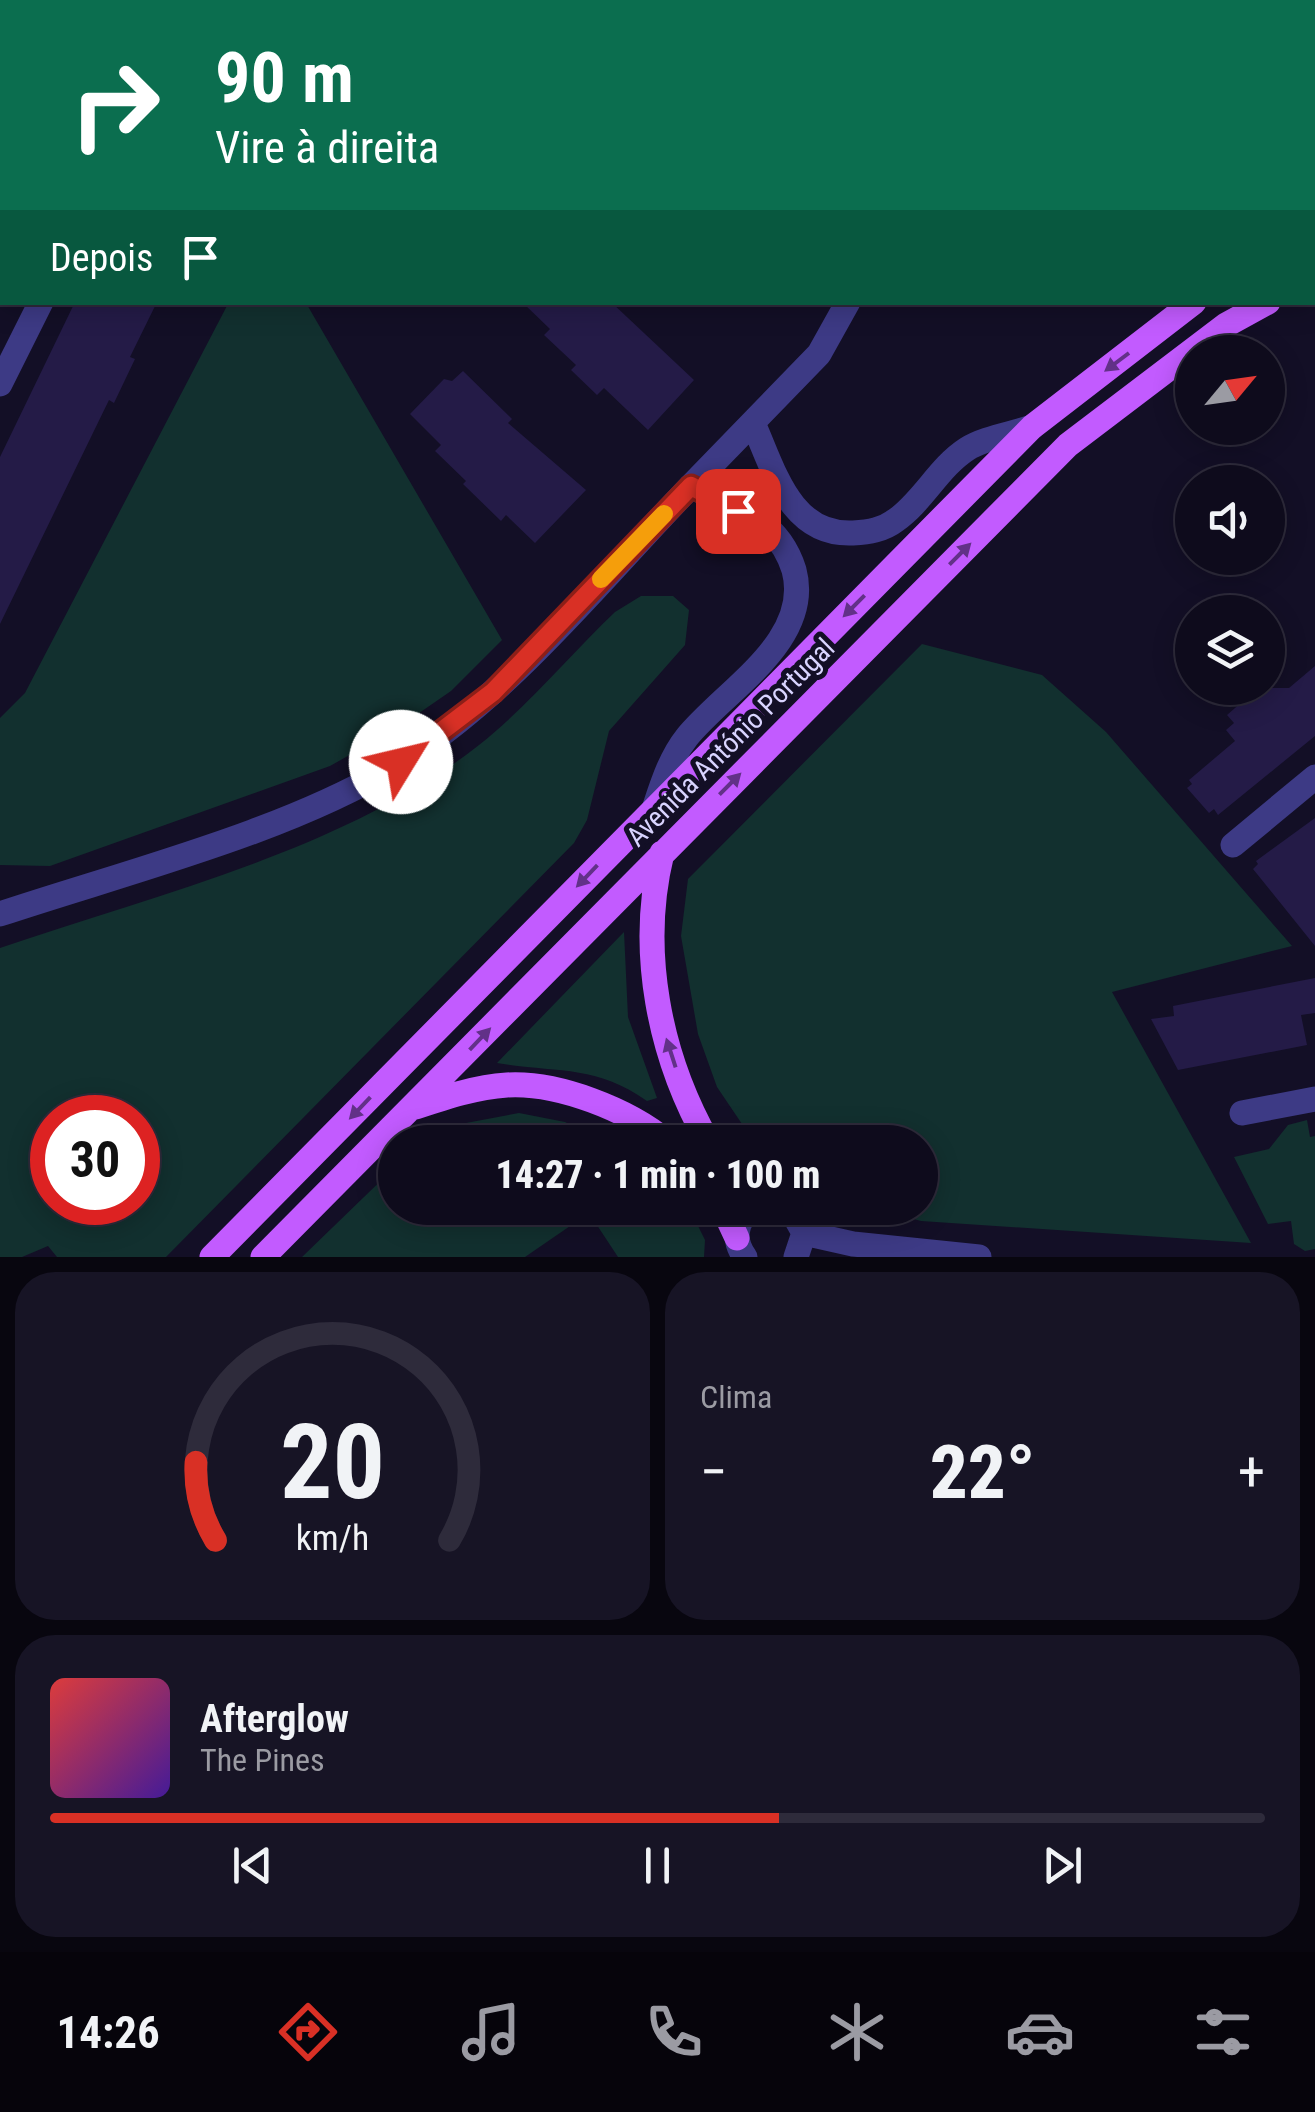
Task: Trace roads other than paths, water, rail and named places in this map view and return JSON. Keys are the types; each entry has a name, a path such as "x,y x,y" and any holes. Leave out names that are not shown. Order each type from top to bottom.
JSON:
{"main road":[{"name":"Avenida António Portugal","path":"212,1257 1032,427 1190,305"},
{"name":"Avenida António Portugal","path":"263,1257 1068,446 1226,325 1263,305"},
{"path":"662,853 650,918 656,991 667,1042 701,1125"},
{"path":"411,1109 454,1094 526,1087 558,1092 619,1113 639,1125"}],"street":[{"path":"0,384 40,305"},
{"path":"0,914 290,816 350,791 401,762 493,692 819,354 846,305"},
{"path":"753,423 785,496 802,517 821,529 846,533 874,532 896,520 967,449 1032,427"},
{"path":"656,806 665,774 686,738 776,644 790,624 795,606 794,570 778,538 759,522 691,486"},
{"path":"1232,845 1315,777"},
{"path":"1242,1113 1315,1098"},
{"path":"800,1245 854,1244 979,1257"}]}
